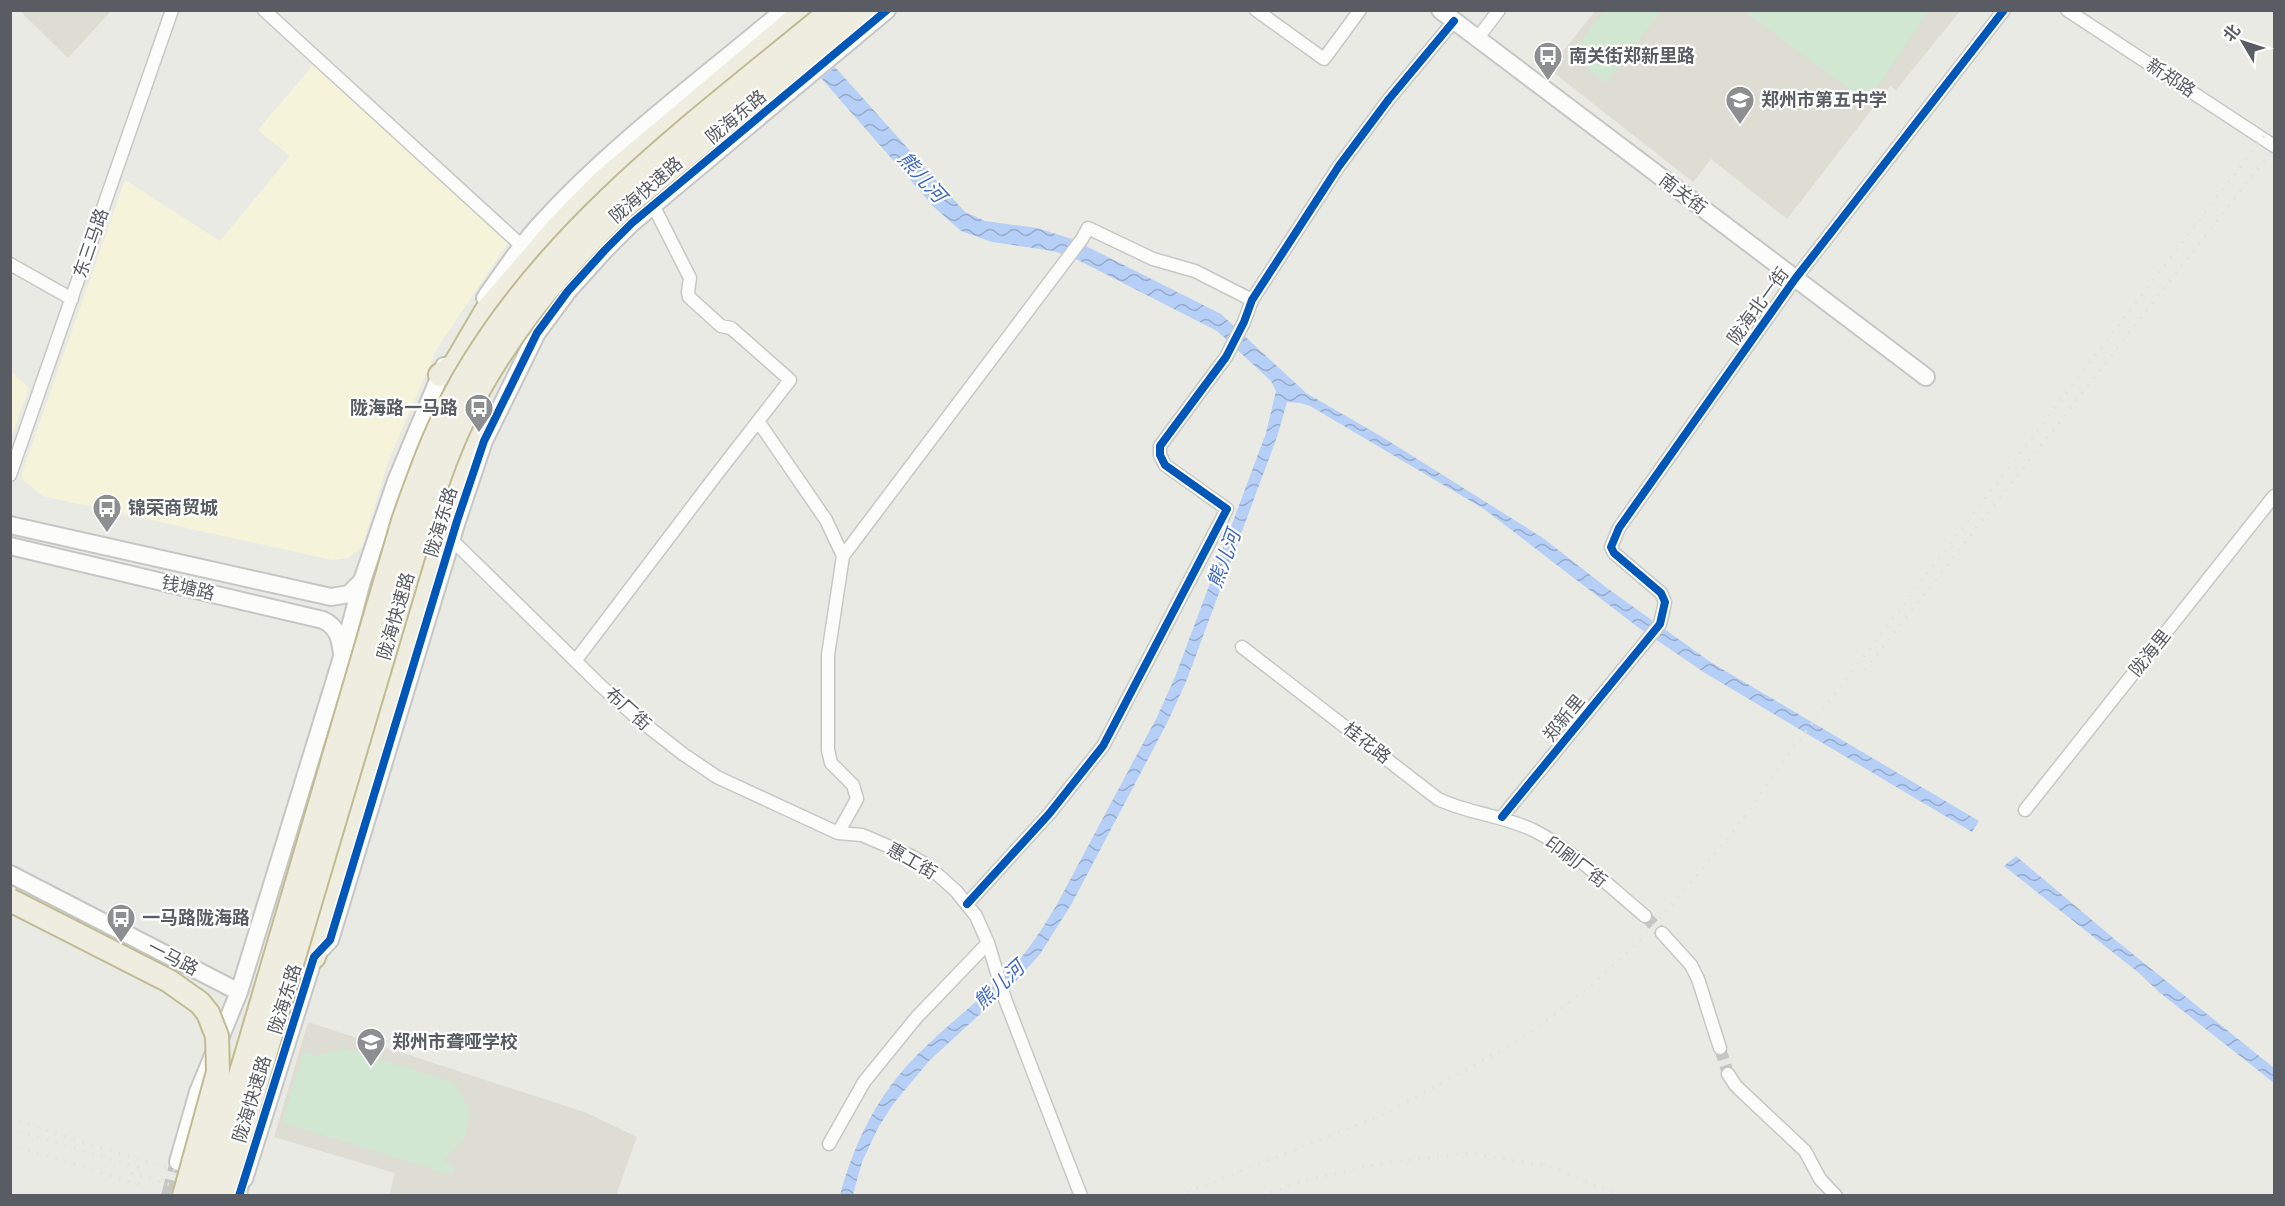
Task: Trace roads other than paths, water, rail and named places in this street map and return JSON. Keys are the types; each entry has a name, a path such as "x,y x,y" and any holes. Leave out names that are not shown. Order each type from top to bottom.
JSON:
{"highway":[{"path":"440,375 455,364 486,311 558,226 602,182 806,10"},
{"name":"陇海快速路","path":"202,1196 252,1036 403,521 432,443 455,396 496,327 585,221 650,161 832,10"},
{"name":"陇海快速路","path":"223,1196 426,516 462,421 505,346 536,302 568,264 624,207 863,10"},
{"path":"314,957 459,461 472,426 503,363 505,346"},
{"path":"10,900 169,981 200,1003 207,1013 218,1036 218,1072 184,1196"}],"street":[{"name":"东三马路","path":"10,475 172,10"},
{"path":"264,10 522,246"},
{"path":"178,1162 198,1092 239,993 342,657 362,581 396,481 440,375 471,318 522,246 546,218 598,168 783,10"},
{"name":"陇海东路","path":"244,1179 314,957 330,940 451,538 484,441 537,333 568,291 605,250 653,206 887,10"},
{"path":"1256,10 1324,59 1360,10"},
{"name":"南关街","path":"1440,10 1926,377"},
{"path":"1477,39 1499,10"},
{"name":"陇海北一街","path":"1660,624 1665,602 1660,593 1614,554 1611,547 1613,538 1795,279 2004,10"},
{"name":"新郑路","path":"2067,10 2274,146"},
{"path":"967,904 1049,814 1103,746 1227,509 1165,465 1160,455 1160,446 1226,357 1244,322 1252,300 1339,166 1389,99 1454,21"},
{"path":"576,660 790,380 731,328 721,326 689,297 690,278 653,206"},
{"path":"838,833 857,799 853,785 831,763 828,750 828,655 843,556 1082,240 1088,228 1153,259 1195,271 1252,300"},
{"path":"10,264 72,299"},
{"path":"758,421 826,520 843,556"},
{"name":"陇海里","path":"2025,810 2274,496"},
{"name":"钱塘路","path":"10,525 332,597 349,594 362,581"},
{"name":"布厂街","path":"451,538 602,686 660,737 717,777 838,833"},
{"name":"钱塘路","path":"10,546 323,620 330,624 338,634 342,657"},
{"name":"郑新里","path":"1502,817 1660,624"},
{"name":"桂花路","path":"1242,647 1438,799 1451,805 1502,817"},
{"name":"印刷厂街","path":"1502,817 1556,844 1645,916"},
{"name":"惠工街","path":"838,833 862,835 927,865 943,878 976,916 988,943 1005,999 1082,1196"},
{"name":"一马路","path":"10,874 239,993"},
{"path":"1662,933 1695,972 1720,1048"},
{"path":"829,1144 864,1082 916,1018 988,943"},
{"path":"1728,1074 1736,1086 1805,1151 1820,1179 1836,1196"}],"water":[{"name":"熊儿河","path":"835,67 965,212 985,221 1037,228 1072,239 1221,314 1306,393 1384,438 1543,538 1607,588 1712,663 1979,821 1972,832 1705,673 1639,628 1484,509 1310,406 1287,402 1277,437 1186,682 1167,723 1071,905 1040,954 1016,981 929,1061 894,1103 879,1126 862,1162 853,1195 840,1195 861,1137 891,1085 919,1053 1020,959 1056,906 1157,717 1175,677 1266,433 1276,391 1271,381 1217,331 1074,258 1053,251 992,242 961,231 934,207 821,78"},
{"path":"2016,856 2274,1068 2274,1083 2004,866"}],"tunnel":[{"path":"1645,916 1662,933"},
{"path":"1720,1048 1728,1074"},
{"path":"169,1196 178,1162"},
{"path":"239,1196 244,1179"}],"railway":[{"path":"1179,1196 1387,1113 1518,1041 1589,987 1628,952 1662,916 1733,832 1791,751 2274,123"},
{"path":"1865,670 2274,148"},
{"path":"10,1119 257,1196"},
{"path":"10,1129 143,1169"},
{"path":"10,1145 141,1185"},
{"path":"1262,1196 1306,1180 1383,1163 1469,1153 1552,1167 1621,1196"},
{"path":"131,1173 207,1196"}],"place":[{"name":"南关街郑新里路","path":"1548,82"},
{"name":"郑州市第五中学","path":"1740,126"},
{"name":"陇海路一马路","path":"479,434"},
{"name":"锦荣商贸城","path":"107,534"},
{"name":"一马路陇海路","path":"121,944"},
{"name":"郑州市聋哑学校","path":"371,1068"}]}
